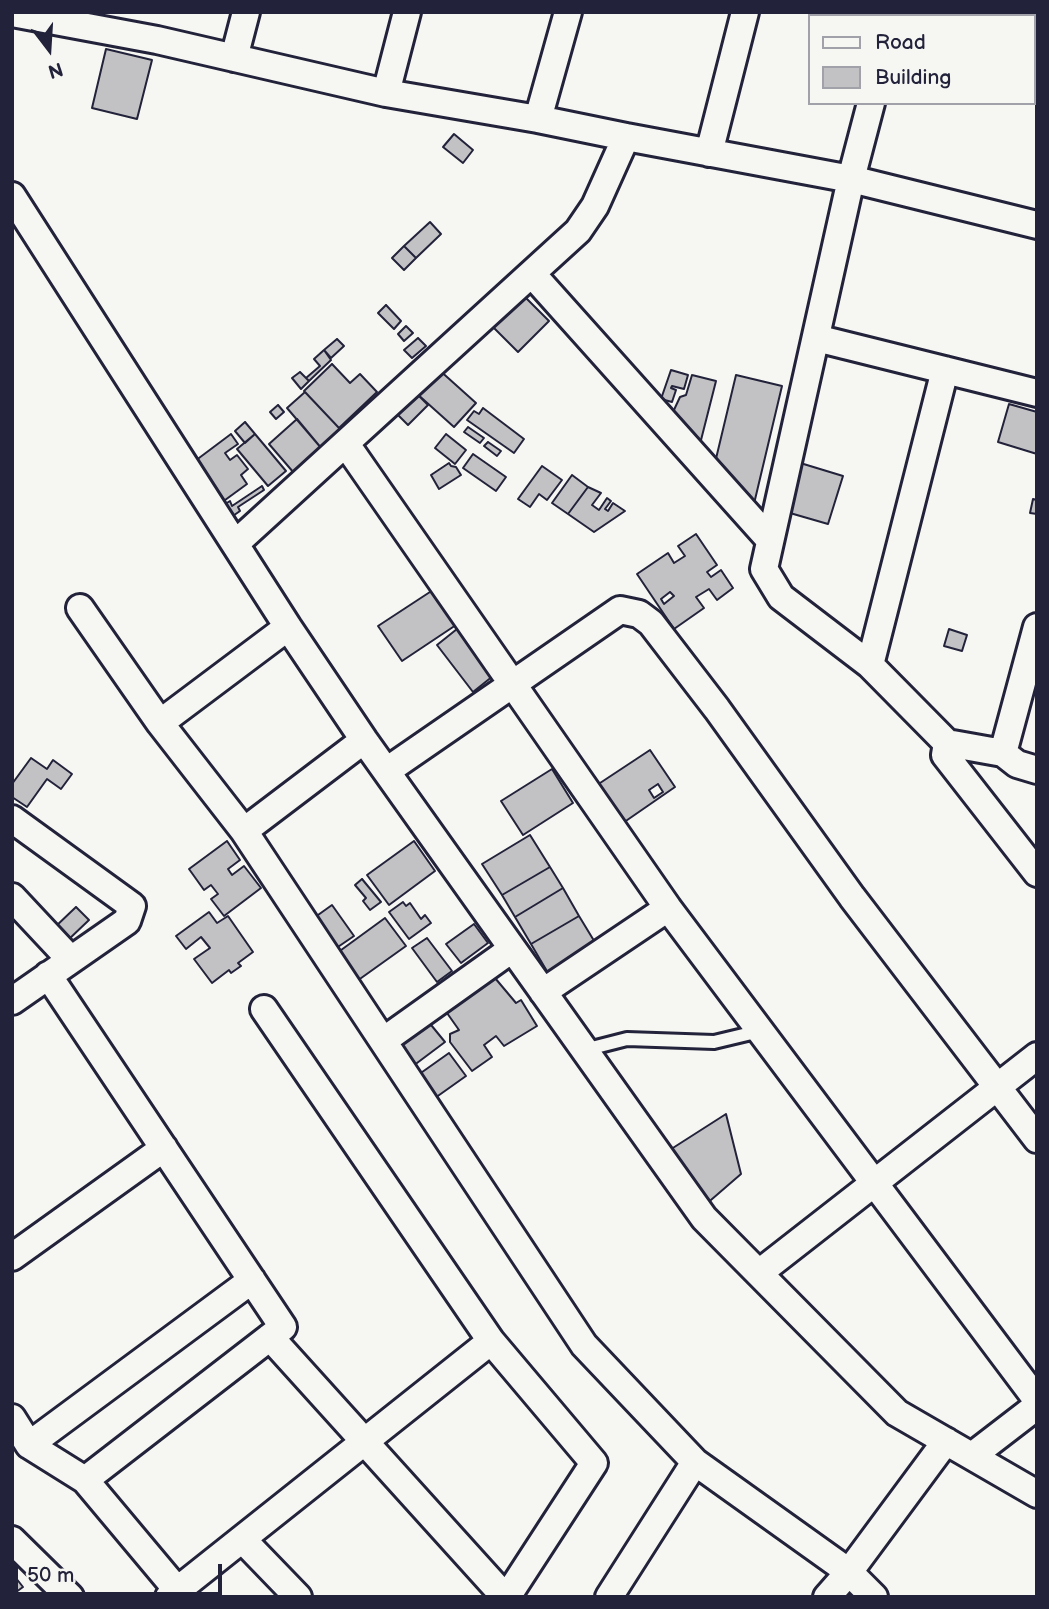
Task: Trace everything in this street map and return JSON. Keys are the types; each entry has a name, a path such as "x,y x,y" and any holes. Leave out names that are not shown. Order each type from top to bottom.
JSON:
{"street":[{"path":"234,58 246,12"},
{"path":"386,93 407,12"},
{"path":"538,118 568,12"},
{"path":"709,153 745,12"},
{"path":"12,13 157,40 386,93 538,118 851,179 1037,225"},
{"path":"870,105 851,179 764,569 780,597 870,666 947,743 1003,752 1017,764 1037,770"},
{"path":"235,544 578,231 595,206 626,137"},
{"path":"12,196 288,627 364,740 388,770 704,1218 897,1413 1037,1493"},
{"path":"532,274 770,540"},
{"path":"816,338 1037,393"},
{"path":"870,666 944,370"},
{"path":"346,444 668,908 1037,1400"},
{"path":"80,608 160,723 244,831 584,1345 695,1462 849,1572 874,1597"},
{"path":"388,770 620,610 639,614 650,623 717,709 852,897 1037,1139"},
{"path":"160,723 288,627"},
{"path":"1003,752 1037,627"},
{"path":"244,831 364,740"},
{"path":"947,743 946,755 1037,873"},
{"path":"12,819 132,906 127,921 12,1001"},
{"path":"12,897 70,959"},
{"path":"543,992 668,908"},
{"path":"383,1041 512,949"},
{"path":"48,975 283,1327 85,1480"},
{"path":"264,1009 492,1341 594,1463 506,1597 270,1337"},
{"path":"759,1273 1037,1056"},
{"path":"12,1258 164,1148"},
{"path":"29,1445 252,1280"},
{"path":"12,1418 29,1445 85,1480 177,1595 242,1539 492,1341"},
{"path":"972,1456 1037,1406"},
{"path":"827,1597 849,1572 946,1441"},
{"path":"609,1597 695,1462"},
{"path":"12,1539 70,1597"},
{"path":"242,1539 298,1597"}],"lane":[{"path":"584,1050 627,1039 714,1042 761,1031"}],"building":[{"path":"106,49 152,60 137,119 92,108"},
{"path":"454,134 473,150 463,163 443,147"},
{"path":"430,222 441,234 416,258 404,246"},
{"path":"404,246 416,258 404,270 392,258"},
{"path":"521,293 549,321 518,352 490,324"},
{"path":"386,305 401,321 394,329 378,313"},
{"path":"406,326 413,333 404,341 398,334"},
{"path":"418,338 426,346 412,358 404,350"},
{"path":"337,339 344,346 331,358 324,350"},
{"path":"324,350 331,360 309,381 306,378 320,366 314,359"},
{"path":"332,364 350,383 360,374 377,392 339,428 304,391"},
{"path":"437,368 476,403 454,427 415,392"},
{"path":"671,370 688,375 684,389 672,386 671,388 676,390 672,402 661,399"},
{"path":"300,372 309,381 301,389 292,378"},
{"path":"692,375 716,381 700,444 673,412 680,397 686,395"},
{"path":"736,375 782,386 753,508 714,467"},
{"path":"305,392 341,433 322,449 287,408"},
{"path":"415,392 428,405 408,425 395,412"},
{"path":"1009,404 1037,412 1037,454 998,442"},
{"path":"278,405 284,412 276,419 270,412"},
{"path":"483,408 524,439 514,453 467,420 474,411 479,414"},
{"path":"297,419 322,449 294,473 269,444"},
{"path":"245,422 255,434 245,443 235,431"},
{"path":"468,427 484,438 480,443 464,432"},
{"path":"231,434 238,444 225,453 230,460 237,455 248,469 241,475 247,484 221,503 191,464"},
{"path":"255,434 286,471 268,486 237,449"},
{"path":"446,434 466,450 455,464 435,448"},
{"path":"488,442 501,451 497,456 484,446"},
{"path":"473,454 506,477 496,491 463,468"},
{"path":"797,462 843,476 828,524 783,511"},
{"path":"449,463 456,467 461,475 439,489 431,475"},
{"path":"542,466 562,480 547,500 539,494 530,507 518,499"},
{"path":"572,475 588,487 568,514 552,503"},
{"path":"262,486 264,490 238,507 240,511 230,518 222,506 230,501 232,506"},
{"path":"588,487 601,493 592,505 599,510 607,498 611,501 605,509 608,511 613,503 625,511 594,532 568,514"},
{"path":"1033,499 1037,500 1037,514 1030,513"},
{"path":"696,534 717,565 707,572 711,577 721,570 733,588 717,600 709,589 696,597 704,608 674,629 637,574 668,553 674,563 685,556 678,546","holes":["670,592 674,596 664,604 661,599"]},
{"path":"433,590 456,625 402,661 378,626"},
{"path":"457,629 493,676 473,692 437,645"},
{"path":"949,629 967,635 962,651 944,646"},
{"path":"650,750 675,787 620,825 594,787","holes":["658,784 663,792 654,798 649,790"]},
{"path":"31,758 47,769 53,760 72,774 61,789 47,779 27,807 12,797 12,784"},
{"path":"552,769 573,803 523,835 501,801"},
{"path":"530,835 550,867 502,895 482,864"},
{"path":"227,841 240,860 228,869 232,875 244,866 261,888 224,916 211,899 218,894 211,885 204,890 189,869"},
{"path":"414,841 435,871 389,905 367,875"},
{"path":"550,867 563,888 515,917 502,895"},
{"path":"362,879 381,902 370,910 363,901 366,898 355,885"},
{"path":"563,888 579,916 531,944 515,917"},
{"path":"403,902 406,906 410,903 421,919 425,915 431,923 409,939 389,912"},
{"path":"332,905 354,936 332,951 311,920"},
{"path":"76,907 89,920 67,941 54,928"},
{"path":"209,912 217,923 228,916 253,952 238,963 241,966 231,973 229,970 212,983 194,959 210,948 201,937 186,949 176,936"},
{"path":"579,916 596,944 548,973 531,944"},
{"path":"385,918 406,946 357,981 337,953"},
{"path":"474,924 488,943 461,963 446,944"},
{"path":"427,938 452,971 437,982 412,948"},
{"path":"495,978 516,1003 521,1000 537,1026 504,1046 496,1036 484,1045 492,1057 472,1071 450,1042 450,1034 459,1030 447,1013"},
{"path":"427,1020 445,1042 413,1066 395,1044"},
{"path":"449,1053 466,1076 435,1098 418,1075"},
{"path":"726,1114 741,1174 704,1206 665,1153"},
{"path":"12,1573 23,1587 12,1595"}]}
